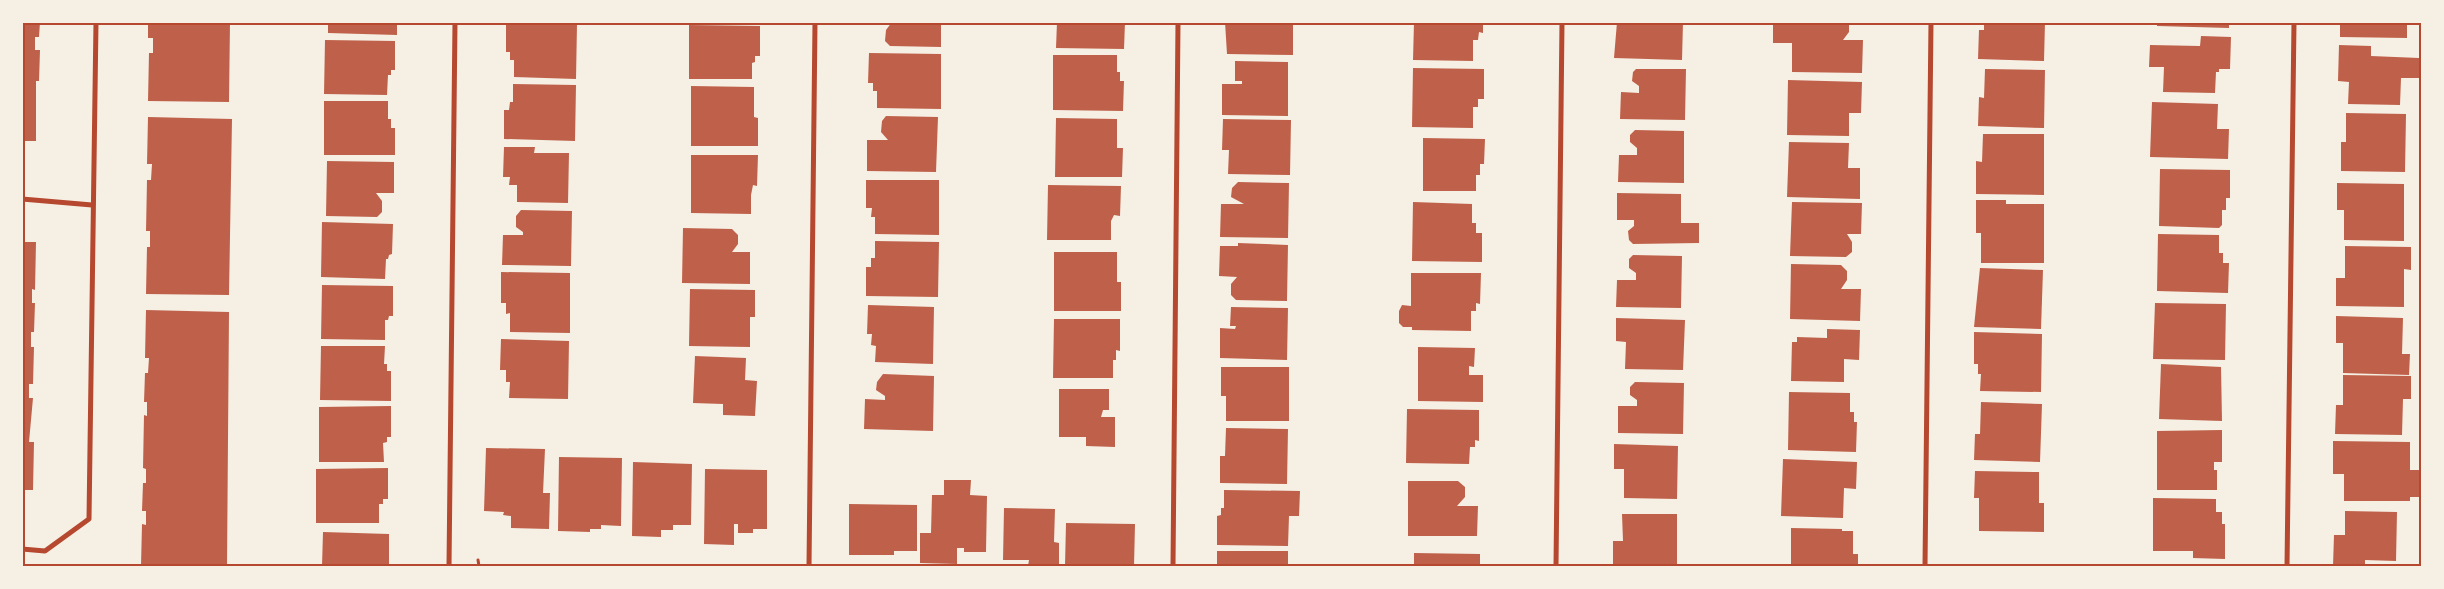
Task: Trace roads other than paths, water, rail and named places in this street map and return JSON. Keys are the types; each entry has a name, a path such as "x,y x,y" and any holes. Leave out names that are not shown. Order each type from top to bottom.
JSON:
{"street":[{"path":"22,549 45,551 89,519 96,22"},
{"path":"449,566 455,22"},
{"path":"809,566 815,22"},
{"path":"1172,566 1178,22"},
{"path":"1556,566 1562,22"},
{"path":"1925,566 1931,22"},
{"path":"2287,566 2294,22"},
{"path":"22,199 92,204"}]}
